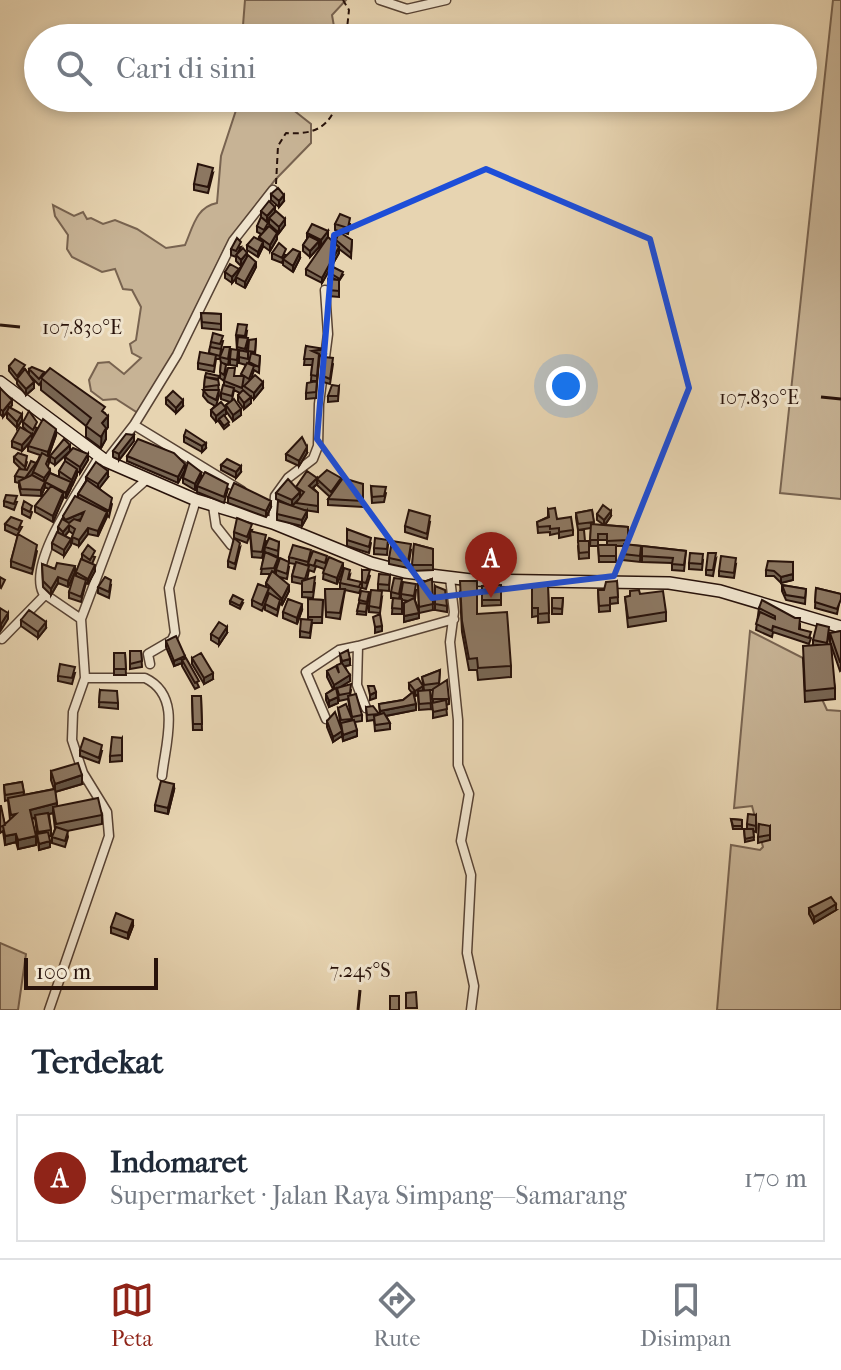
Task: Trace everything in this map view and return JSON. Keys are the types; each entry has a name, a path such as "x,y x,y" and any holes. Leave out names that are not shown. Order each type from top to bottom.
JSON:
{"main road":[{"path":"0,382 102,459 196,500 273,523 371,563 405,572 450,578 510,582 586,579 669,583 720,591 841,627"}],"street":[{"path":"380,0 404,9 446,0"},
{"path":"81,619 45,595 39,582 41,563 102,459 134,425 177,355 233,241 273,190"},
{"path":"273,523 278,490 313,459 318,446 319,404 328,334 325,290"},
{"path":"134,425 205,471 252,496"},
{"path":"49,1010 109,836 107,812 83,773 72,740 73,712 85,678 81,619 127,497 146,480"},
{"path":"150,664 148,654 172,640 175,633 169,588 196,500"},
{"path":"263,501 274,506"},
{"path":"213,506 216,526 231,545"},
{"path":"450,578 454,619 450,642 458,720 458,765 469,794 461,841 471,875 467,953 474,986 471,1010"},
{"path":"2,639 45,595"},
{"path":"326,719 306,672 339,650 454,619"},
{"path":"358,646 357,685 366,708"},
{"path":"85,678 145,678 162,694 170,712 162,776"}],"path":[{"path":"343,0 349,10 348,24"},
{"path":"273,190 279,174 280,139 286,133 318,132 325,127 332,112"}],"highlighted area":[{"path":"486,169 650,239 689,388 614,576 432,598 317,439 334,235"}],"shaded area":[{"path":"245,0 346,0 332,15 334,24 243,24"},
{"path":"833,0 841,0 841,499 780,493"},
{"path":"235,112 296,112 311,124 311,143 275,180 226,246 175,351 138,413 116,399 103,400 91,391 89,380 98,363 109,362 124,374 141,358 132,353 130,344 136,340 141,307 132,290 123,289 115,269 102,272 72,257 67,249 68,235 55,216 53,205 74,216 83,212 87,219 103,224 115,220 137,229 166,248 185,245 200,213 217,203 221,156"},
{"path":"750,631 803,658 827,710 841,711 841,1010 717,1010 731,845 760,850 763,847 752,806 734,808"},
{"path":"0,943 26,954 18,1010 0,1010"}],"building":[{"path":"198,164 213,168 208,187 194,184"},
{"path":"278,188 284,195 279,201 271,194"},
{"path":"269,201 275,207 267,216 261,211"},
{"path":"276,211 285,219 279,227 269,218"},
{"path":"340,214 350,218 348,228 335,224"},
{"path":"261,217 268,223 264,230 257,226"},
{"path":"312,224 328,231 321,240 307,233"},
{"path":"269,226 277,233 270,245 259,237"},
{"path":"339,232 352,240 351,253 336,240"},
{"path":"309,236 319,241 310,251 303,245"},
{"path":"254,237 263,242 258,252 247,245"},
{"path":"328,237 339,247 322,278 306,269"},
{"path":"237,238 241,242 236,251 231,249"},
{"path":"279,243 286,249 282,258 272,253"},
{"path":"243,248 247,253 241,260 236,255"},
{"path":"293,249 300,252 293,266 283,259"},
{"path":"248,255 256,262 245,282 236,277"},
{"path":"230,264 239,269 232,277 225,272"},
{"path":"333,267 343,272 340,279 330,273"},
{"path":"328,279 339,280 339,291 328,290"},
{"path":"201,313 221,314 221,324 202,322"},
{"path":"238,324 247,325 245,336 236,335"},
{"path":"213,333 223,336 220,344 211,342"},
{"path":"238,337 248,338 245,349 237,347"},
{"path":"256,339 255,352 248,351 249,340"},
{"path":"306,346 325,349 312,351 319,354 317,376 311,375 313,359 304,359"},
{"path":"210,347 221,349 220,356 209,353"},
{"path":"224,347 230,347 228,359 220,357"},
{"path":"231,349 238,350 237,360 230,359"},
{"path":"239,350 248,352 248,359 239,357"},
{"path":"200,352 216,355 214,366 198,363"},
{"path":"251,353 260,356 259,367 249,362"},
{"path":"324,357 333,358 330,379 323,376"},
{"path":"15,359 25,365 17,376 9,366"},
{"path":"221,362 226,365 224,375 220,372"},
{"path":"247,363 254,366 249,379 241,374"},
{"path":"32,367 44,372 39,379 29,369"},
{"path":"50,368 105,407 102,411 108,416 102,423 106,428 101,437 86,426 91,418 41,378"},
{"path":"228,368 235,368 234,376 244,376 242,388 224,381"},
{"path":"25,369 34,382 26,389 17,379"},
{"path":"206,373 219,376 218,380 205,377"},
{"path":"255,375 263,382 254,393 244,386"},
{"path":"205,377 218,379 219,385 204,387"},
{"path":"317,381 316,392 306,393 307,383"},
{"path":"223,385 234,388 232,396 221,393"},
{"path":"332,385 339,386 338,396 328,396"},
{"path":"0,388 12,400 3,411 0,409"},
{"path":"203,390 219,390 216,400 208,396"},
{"path":"243,390 251,397 244,403 238,395"},
{"path":"173,391 183,400 176,408 166,398"},
{"path":"234,399 241,409 233,415 226,405"},
{"path":"221,402 226,408 216,416 211,410"},
{"path":"9,407 22,414 17,422 7,412"},
{"path":"29,411 37,422 33,430 23,422"},
{"path":"224,415 229,422 224,426 219,419"},
{"path":"43,419 56,429 48,452 28,446"},
{"path":"20,427 32,434 22,445 12,441"},
{"path":"186,430 206,443 202,446 184,436"},
{"path":"126,434 134,435 119,454 113,451"},
{"path":"302,437 307,447 299,461 286,454"},
{"path":"64,439 70,445 55,459 50,456"},
{"path":"138,439 174,453 185,464 178,477 127,456"},
{"path":"73,448 88,454 80,467 65,457"},
{"path":"18,453 27,456 25,467 14,457"},
{"path":"42,453 49,457 46,464 50,470 44,478 33,472"},
{"path":"227,459 241,466 236,472 221,465"},
{"path":"31,461 36,463 25,478 15,476 19,469 27,470"},
{"path":"65,461 77,469 72,480 59,471"},
{"path":"96,462 108,471 98,484 86,477"},
{"path":"188,462 201,472 195,484 183,478"},
{"path":"327,470 341,478 331,492 317,479"},
{"path":"307,471 317,478 309,486 318,493 318,506 296,503 304,492 296,487"},
{"path":"205,472 228,484 224,497 197,486"},
{"path":"50,473 71,482 66,493 45,482"},
{"path":"32,475 45,482 41,490 21,489 19,481"},
{"path":"343,478 363,484 363,501 328,499"},
{"path":"288,479 300,492 292,500 276,493"},
{"path":"87,480 112,498 109,511 78,494"},
{"path":"234,483 271,501 266,511 228,497"},
{"path":"51,486 63,493 53,516 35,506"},
{"path":"371,486 386,487 384,496 372,497"},
{"path":"6,495 17,496 14,504 4,501"},
{"path":"75,496 107,512 98,531 88,528 79,540 72,537 75,529 69,525 63,532 58,527 62,519 69,523 74,519 80,521 84,512 65,520 63,516"},
{"path":"24,501 32,506 30,512 22,508"},
{"path":"278,501 307,511 302,520 277,514"},
{"path":"603,505 611,511 604,520 597,514"},
{"path":"555,508 557,519 571,517 573,530 559,532 559,528 538,527 537,522 549,517 548,509"},
{"path":"409,510 430,516 427,534 405,526"},
{"path":"592,510 594,522 578,524 576,513"},
{"path":"11,517 22,521 18,530 5,524"},
{"path":"237,518 252,524 247,537 234,532"},
{"path":"591,524 628,527 628,540 607,541 607,534 598,534 598,540 590,540"},
{"path":"347,529 371,538 369,547 347,540"},
{"path":"578,530 584,530 585,541 578,541"},
{"path":"250,531 266,535 262,552 252,551"},
{"path":"57,532 71,539 64,550 52,543"},
{"path":"18,534 37,545 32,569 11,561"},
{"path":"234,538 240,543 235,564 228,561"},
{"path":"269,538 279,542 278,551 265,547"},
{"path":"375,538 388,540 387,549 374,548"},
{"path":"392,541 411,544 408,562 389,558"},
{"path":"578,541 589,541 589,552 579,553"},
{"path":"414,544 433,549 433,565 412,565"},
{"path":"624,544 641,546 640,556 623,554"},
{"path":"88,545 95,551 90,560 82,554"},
{"path":"293,545 311,550 308,562 289,557"},
{"path":"598,545 616,545 616,556 599,556"},
{"path":"642,546 686,551 684,565 672,564 673,558 642,556"},
{"path":"313,551 327,556 325,563 316,560 314,566 308,564"},
{"path":"265,552 278,558 274,568 261,569"},
{"path":"690,553 703,554 702,564 689,563"},
{"path":"708,553 716,553 713,570 706,570"},
{"path":"721,556 736,558 734,573 719,571"},
{"path":"329,557 343,563 337,578 323,573"},
{"path":"280,558 289,562 287,574 276,570"},
{"path":"81,559 95,565 88,579 76,572"},
{"path":"768,561 793,562 793,574 781,577 774,571 766,570"},
{"path":"296,562 309,566 305,579 292,576"},
{"path":"57,563 75,566 68,581 58,577 51,589 43,581 42,564 55,569"},
{"path":"344,568 350,570 348,579 361,582 359,587 340,583"},
{"path":"362,570 370,570 366,583 362,582"},
{"path":"272,571 289,585 282,599 266,583"},
{"path":"379,574 390,575 389,585 378,584"},
{"path":"74,575 86,580 81,597 69,592"},
{"path":"105,577 111,580 109,592 98,587"},
{"path":"315,577 313,592 302,592 302,581"},
{"path":"394,578 402,579 399,594 391,592"},
{"path":"432,579 433,604 419,607 418,584"},
{"path":"460,581 477,581 477,614 507,612 511,666 478,668 477,658 469,659 462,621"},
{"path":"617,581 618,597 610,598 610,605 599,606 598,590 604,590 606,582"},
{"path":"403,582 416,584 414,596 401,594"},
{"path":"258,584 269,588 262,605 252,600"},
{"path":"501,585 501,600 482,600 482,586"},
{"path":"782,585 806,589 805,598 786,595"},
{"path":"435,586 445,590 447,606 435,604"},
{"path":"532,586 548,586 549,613 538,614 538,608 532,608"},
{"path":"816,588 841,594 837,609 815,602"},
{"path":"325,589 345,589 340,613 326,612"},
{"path":"371,590 382,591 380,608 369,606"},
{"path":"639,590 640,594 663,591 666,612 628,618 625,597 630,596 630,591"},
{"path":"361,591 369,592 367,602 359,600"},
{"path":"269,593 280,600 277,610 265,604"},
{"path":"233,595 243,600 240,606 230,601"},
{"path":"393,598 402,599 402,609 392,608"},
{"path":"414,598 419,613 404,616 404,603"},
{"path":"552,598 563,598 562,609 552,608"},
{"path":"288,599 302,604 297,618 283,612"},
{"path":"308,599 323,600 322,617 308,617"},
{"path":"762,600 800,618 799,629 811,632 809,638 773,626 772,631 756,624 760,612 775,619 775,616 759,608"},
{"path":"359,603 367,604 366,612 357,611"},
{"path":"0,608 8,613 1,624 0,623"},
{"path":"29,610 46,622 38,632 21,620"},
{"path":"380,614 382,626 375,627 373,617"},
{"path":"301,619 312,620 310,633 300,631"},
{"path":"219,622 227,627 219,639 211,634"},
{"path":"817,624 829,627 827,643 813,640"},
{"path":"841,631 841,662 840,662 830,633"},
{"path":"176,636 185,656 174,661 166,641"},
{"path":"831,644 835,688 805,691 803,646"},
{"path":"348,650 350,659 342,661 340,654"},
{"path":"130,651 141,651 142,661 130,664"},
{"path":"114,653 125,653 126,669 114,669"},
{"path":"201,653 213,673 204,678 192,658"},
{"path":"186,658 199,681 195,683 182,660"},
{"path":"342,663 350,675 334,685 327,671 336,666 339,673 337,665"},
{"path":"60,664 75,667 72,678 58,676"},
{"path":"440,670 439,683 424,685 422,677"},
{"path":"418,678 423,686 415,691 409,683"},
{"path":"447,680 449,699 432,699 433,689"},
{"path":"351,684 350,693 339,695 337,688"},
{"path":"368,686 374,686 376,692 370,695"},
{"path":"336,688 338,697 329,701 326,694"},
{"path":"100,690 117,691 118,703 99,702"},
{"path":"430,690 431,703 419,704 418,691"},
{"path":"413,692 416,704 380,711 379,704 403,700"},
{"path":"356,694 362,715 352,717 348,696"},
{"path":"192,696 201,696 202,724 193,724"},
{"path":"446,700 447,709 433,712 432,703"},
{"path":"346,704 352,719 341,720 338,708"},
{"path":"373,706 379,714 367,715 366,707"},
{"path":"335,712 342,731 333,737 327,721"},
{"path":"384,713 390,723 375,725 374,716"},
{"path":"354,720 357,730 343,735 341,723"},
{"path":"112,737 122,738 122,755 110,756"},
{"path":"84,738 102,745 99,758 80,750"},
{"path":"78,763 82,775 55,784 51,771"},
{"path":"161,781 174,784 168,808 155,805"},
{"path":"22,782 24,792 5,795 4,785"},
{"path":"55,789 57,803 30,810 36,836 18,840 16,834 5,836 3,826 16,814 11,815 8,798"},
{"path":"98,798 102,815 56,824 53,807"},
{"path":"0,806 5,825 0,827"},
{"path":"48,813 51,830 38,832 35,815"},
{"path":"748,814 756,815 756,826 747,824"},
{"path":"731,819 742,820 742,826 733,826"},
{"path":"759,824 770,826 770,835 758,837"},
{"path":"56,827 68,831 65,841 52,837"},
{"path":"744,829 753,829 754,837 745,839"},
{"path":"48,832 50,841 39,844 37,834"},
{"path":"831,897 836,904 814,917 809,908"},
{"path":"116,913 133,920 128,933 111,927"},
{"path":"416,992 417,1008 406,1008 406,993"},
{"path":"390,996 399,996 399,1010 390,1010"}],"place":[{"name":"Indomaret","path":"491,598"}]}
